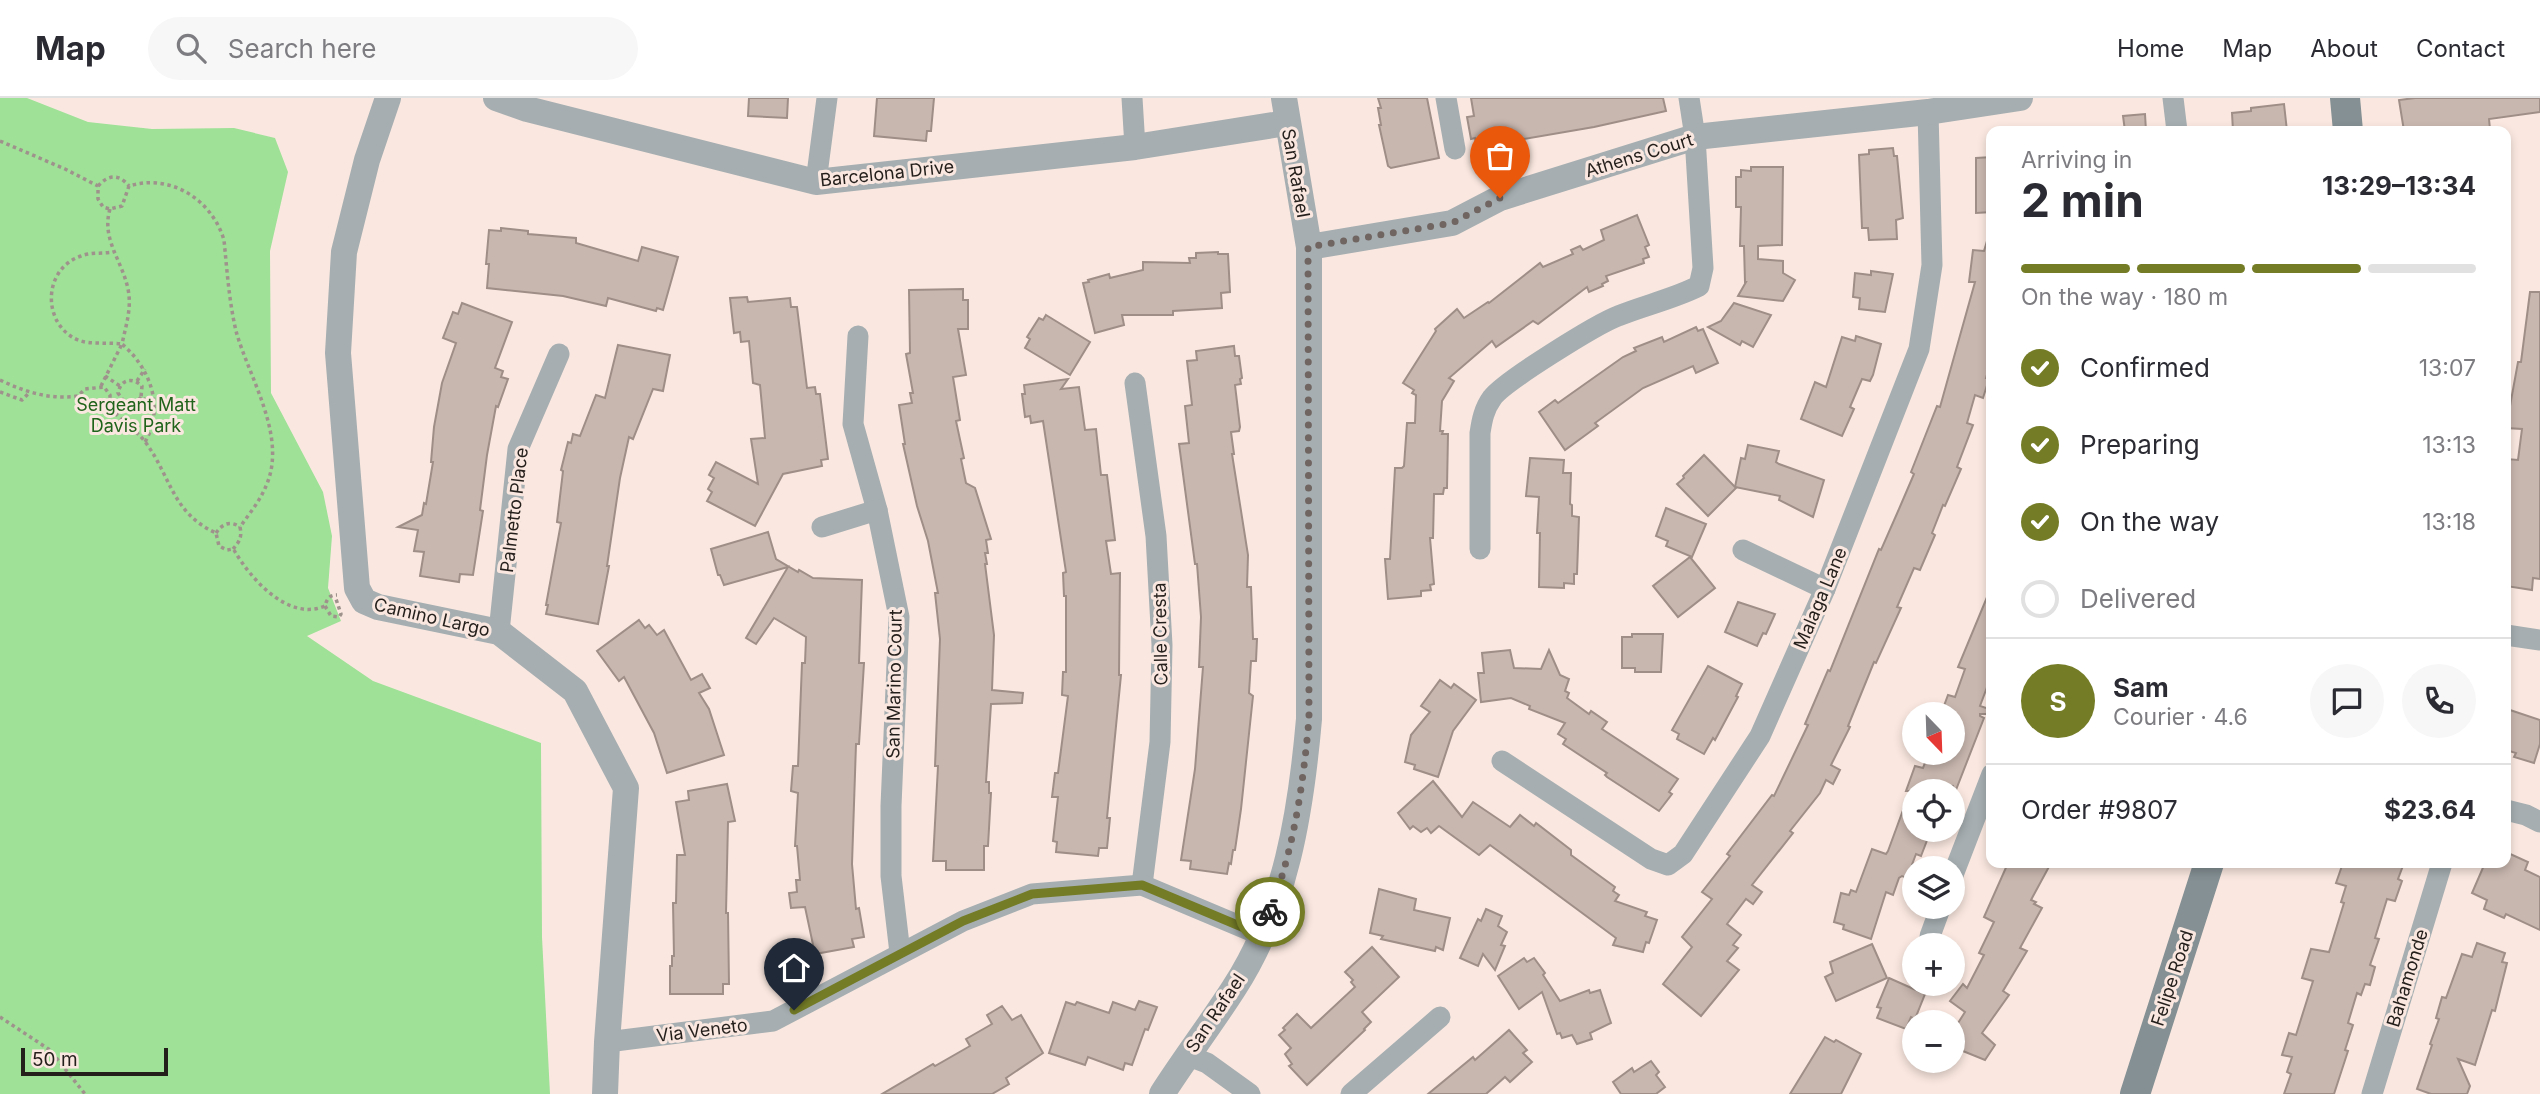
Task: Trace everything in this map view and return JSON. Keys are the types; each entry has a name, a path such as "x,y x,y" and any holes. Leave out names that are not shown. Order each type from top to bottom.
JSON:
{"main road":[{"path":"2346,98 2348,126"},
{"name":"Felipe Road","path":"2135,1094 2207,868"}],"street":[{"name":"Camino Largo","path":"348,595 357,588 338,353 344,252 367,160 388,98"},
{"name":"Barcelona Drive","path":"496,98 527,103 816,182 1135,148 1285,110"},
{"path":"816,182 827,98"},
{"path":"1132,98 1135,148"},
{"path":"1446,98 1455,149"},
{"path":"1480,549 1480,433 1482,415 1493,396 1518,376 1616,317 1679,296 1699,286 1703,268 1695,137 1689,98"},
{"name":"Athens Court","path":"1308,247 1452,223 1500,198 1695,137 1928,112 2020,98"},
{"path":"2173,98 2176,126"},
{"name":"San Rafael","path":"1162,1094 1186,1055 1235,987 1261,935 1285,872 1303,789 1309,719 1308,247 1285,110"},
{"name":"Malaga Lane","path":"1502,761 1651,859 1668,865 1683,855 1760,736 1825,589 1919,349 1932,264 1928,112"},
{"name":"San Marino Court","path":"858,336 853,424 877,510 899,617 891,806 891,876 900,953"},
{"name":"Palmetto Place","path":"499,632 518,449 559,354"},
{"name":"Calle Cresta","path":"1135,383 1156,536 1162,645 1160,742 1142,885"},
{"path":"822,527 877,510"},
{"path":"1743,550 1825,589"},
{"name":"Camino Largo","path":"348,595 378,607 499,632 575,691 626,788 605,1094"},
{"path":"2511,636 2540,640"},
{"path":"1960,856 1986,790"},
{"path":"2511,811 2540,822"},
{"name":"Bahamonde","path":"2372,1094 2440,868"},
{"name":"Via Veneto","path":"607,1042 773,1021 963,921 1032,894 1142,885 1261,935"},
{"path":"1351,1094 1440,1017"},
{"path":"1186,1055 1207,1063 1250,1094"}],"path":[{"path":"0,141 98,186"},
{"path":"114,176 123,179 129,186 122,206 110,209 103,207 98,199 98,186 104,180 114,176"},
{"path":"0,380 29,393 70,397 78,396 85,389 104,387 110,395 110,407 145,442 185,512 216,533 219,546 227,550 233,549 240,541 240,527 267,486 272,457 262,403 237,332 220,226 207,206 189,192 157,183 129,186"},
{"path":"101,386 122,344 130,302 123,272 107,229 110,209"},
{"path":"114,251 81,256 67,264 54,279 50,293 57,323 68,335 81,341 122,344 145,368 154,399 150,433 145,442"},
{"path":"137,382 145,368"},
{"path":"105,376 120,386"},
{"path":"116,414 125,403 136,402 141,397 142,386 131,379 120,386 118,393 125,403"},
{"path":"0,392 22,400 29,393"},
{"path":"141,397 153,406"},
{"path":"216,533 228,523 240,527"},
{"path":"233,549 241,563 280,600 298,608 315,610 325,606"},
{"path":"348,595 337,606 341,614 339,617 331,616 325,606 327,599 348,595"},
{"path":"0,1017 50,1050 85,1094"}],"green space":[{"name":"Sergeant Matt Davis Park","path":"0,98 27,98 88,122 152,129 234,128 275,138 288,172 270,251 271,393 323,492 332,536 328,588 341,621 307,636 373,681 541,743 542,937 550,1094 0,1094"}],"building":[{"path":"749,98 788,98 787,118 748,116"},
{"path":"877,98 934,98 931,131 927,131 926,141 874,136"},
{"path":"1378,98 1427,98 1439,158 1391,168 1388,166 1379,125 1378,108 1381,108"},
{"path":"1471,98 1663,98 1666,111 1594,127 1477,147 1475,138 1471,139 1467,117 1474,116"},
{"path":"2540,98 2540,112 2489,119 2490,126 2403,126 2399,100"},
{"path":"2284,104 2286,126 2233,126 2232,113 2251,111 2251,108"},
{"path":"2145,114 2146,126 2124,126 2123,116"},
{"path":"1893,148 1894,156 1897,156 1903,218 1896,220 1897,239 1869,240 1868,228 1862,228 1859,155 1869,154 1869,150"},
{"path":"1986,157 1986,212 1976,213 1976,158"},
{"path":"1751,167 1783,167 1782,245 1758,246 1758,259 1783,261 1783,273 1795,280 1783,301 1738,296 1746,282 1744,246 1740,246 1741,207 1736,207 1736,177 1741,177 1741,170 1751,171"},
{"path":"1637,215 1649,245 1645,247 1649,257 1643,259 1644,263 1606,276 1608,281 1602,284 1603,286 1589,292 1587,287 1538,324 1533,321 1496,347 1492,341 1449,378 1454,381 1442,401 1440,431 1443,431 1442,434 1448,434 1447,488 1444,488 1443,494 1434,494 1433,538 1430,538 1434,584 1430,585 1431,590 1421,591 1421,596 1388,599 1385,559 1390,559 1395,468 1404,466 1407,423 1415,423 1416,395 1412,393 1414,390 1403,383 1435,329 1457,309 1464,318 1489,303 1540,263 1543,267 1573,254 1571,250 1580,246 1583,250 1604,240 1601,230"},
{"path":"501,228 528,231 528,234 576,238 576,243 638,261 642,247 678,257 663,310 657,308 656,311 608,298 606,306 563,296 487,288 489,230 501,231"},
{"path":"1986,244 1986,388 1983,398 1975,395 1967,423 1973,425 1957,467 1961,469 1945,506 1943,505 1932,533 1935,535 1920,570 1914,568 1897,607 1901,608 1876,663 1874,662 1848,726 1850,727 1831,765 1840,770 1833,784 1826,780 1820,793 1790,831 1793,833 1752,885 1762,892 1753,904 1746,899 1727,924 1741,935 1733,945 1738,948 1727,961 1739,970 1701,1016 1663,984 1692,947 1682,937 1712,899 1702,892 1730,856 1727,854 1772,795 1774,796 1808,725 1805,724 1828,670 1830,671 1879,549 1881,550 1914,474 1911,472 1937,406 1940,407 1975,282 1969,282 1973,250 1984,251"},
{"path":"1196,253 1228,254 1230,292 1221,293 1222,308 1173,311 1173,315 1122,315 1124,325 1095,333 1083,283 1109,274 1110,278 1143,270 1143,262 1190,263 1189,258 1196,258"},
{"path":"1871,271 1893,274 1885,312 1859,309 1860,298 1853,297 1855,273 1871,275"},
{"path":"963,289 963,300 968,300 968,329 958,329 966,375 953,377 960,420 956,421 966,483 975,488 991,539 986,540 988,553 985,553 985,564 994,635 992,690 1023,693 1022,703 991,704 986,782 989,782 991,793 988,846 984,846 984,870 946,870 946,861 933,861 938,766 935,766 940,639 935,593 938,593 928,541 903,444 899,405 912,403 910,393 913,393 906,354 910,353 909,290"},
{"path":"2530,292 2540,292 2540,579 2533,578 2532,590 2511,587 2511,459 2518,460 2522,429 2511,428 2511,400 2518,362 2521,362"},
{"path":"747,297 748,302 790,298 791,307 797,307 807,388 815,387 816,394 820,394 828,459 821,460 822,466 783,474 755,526 707,501 712,492 708,489 714,478 709,475 716,462 758,484 751,439 765,438 760,385 753,383 749,341 741,342 740,332 734,333 730,298"},
{"path":"462,303 512,322 495,368 503,371 501,377 508,379 498,407 496,406 487,455 480,510 483,511 473,575 460,574 459,582 420,576 424,552 414,551 418,530 398,527 422,515 424,503 426,504 433,462 434,427 442,383 456,343 443,338 453,312 458,314"},
{"path":"1734,303 1771,315 1753,347 1742,341 1740,345 1708,327 1721,321"},
{"path":"1046,315 1090,342 1070,375 1025,348 1030,339 1027,337 1039,318 1043,320"},
{"path":"1696,327 1698,331 1703,329 1718,363 1696,373 1693,366 1643,388 1595,423 1598,426 1565,450 1539,412 1555,400 1558,403 1623,357 1636,351 1634,348 1662,337 1664,342"},
{"path":"1856,336 1881,344 1873,375 1870,381 1862,379 1850,407 1854,409 1842,436 1801,419 1815,382 1826,387 1842,337 1855,341"},
{"path":"618,345 670,355 663,391 653,389 633,439 629,437 620,478 609,566 598,624 546,614 546,605 561,523 557,522 561,470 568,442 571,443 573,434 580,436 596,395 605,398"},
{"path":"1234,346 1235,356 1239,356 1242,378 1241,384 1235,385 1240,427 1239,431 1231,432 1232,454 1248,555 1247,587 1251,587 1253,639 1257,639 1256,661 1251,661 1249,693 1253,696 1241,809 1235,850 1227,874 1190,869 1191,861 1181,860 1195,769 1203,667 1199,667 1201,617 1197,564 1179,444 1189,443 1185,406 1192,405 1187,361 1197,360 1196,351"},
{"path":"1068,379 1061,389 1079,387 1085,430 1096,429 1101,475 1107,475 1115,540 1106,541 1111,574 1120,573 1121,675 1107,818 1110,818 1107,848 1099,848 1098,856 1056,852 1057,842 1053,841 1058,797 1052,797 1055,773 1058,773 1068,696 1062,695 1063,672 1066,672 1066,596 1063,573 1066,572 1043,421 1031,423 1030,416 1025,417 1022,394 1025,394 1024,385"},
{"path":"1748,445 1779,451 1776,462 1779,464 1824,480 1813,517 1779,500 1780,496 1735,487 1741,458 1745,459"},
{"path":"1704,455 1736,488 1708,516 1677,484"},
{"path":"1530,458 1564,460 1563,473 1571,473 1572,516 1579,517 1577,574 1574,574 1574,584 1564,583 1564,588 1539,587 1539,497 1526,496"},
{"path":"1666,508 1706,524 1692,557 1666,546 1668,541 1656,536"},
{"path":"768,532 776,559 798,572 799,570 813,578 862,580 859,663 864,663 859,744 856,744 852,864 856,909 859,908 864,937 852,939 854,947 815,954 805,907 791,908 789,893 797,892 796,880 800,880 795,846 798,793 791,791 793,766 798,766 802,663 805,663 806,637 774,618 756,644 746,638 788,567 724,585 718,575 711,549"},
{"path":"1690,557 1715,588 1678,617 1653,586"},
{"path":"1986,600 1986,690 1980,706 1986,708 1986,714 1980,714 1984,718 1960,779 1910,779 1915,766 1923,768 1924,765 1965,765 1965,702 1945,702 1948,695 1955,697 1965,669 1958,667"},
{"path":"1738,602 1775,614 1757,646 1725,632"},
{"path":"639,620 645,628 649,625 657,635 664,630 691,680 702,674 710,688 699,693 709,709 724,755 667,773 654,733 624,677 619,681 597,651"},
{"path":"1632,634 1663,634 1661,672 1635,672 1635,668 1622,668 1622,637 1632,637"},
{"path":"1510,650 1514,668 1541,669 1549,650 1560,675 1569,679 1565,691 1569,693 1567,698 1589,714 1591,711 1607,722 1602,729 1678,779 1669,792 1672,794 1659,811 1563,744 1566,739 1558,734 1565,723 1529,709 1530,706 1511,698 1481,702 1478,673 1484,673 1482,653"},
{"path":"1708,666 1742,684 1715,740 1713,738 1704,754 1677,739 1679,734 1672,730"},
{"path":"1440,680 1451,688 1454,684 1476,700 1453,731 1438,777 1414,769 1415,765 1405,762 1411,735 1430,712 1421,706"},
{"path":"2511,710 2540,720 2540,744 2534,763 2514,757 2516,753 2511,752"},
{"path":"1433,781 1462,817 1473,802 1510,827 1520,815 1534,826 1536,823 1571,850 1571,855 1615,887 1613,891 1619,895 1615,901 1647,912 1645,916 1657,920 1643,952 1613,945 1616,938 1490,845 1479,855 1439,826 1431,833 1427,828 1421,832 1413,826 1410,829 1398,813"},
{"path":"727,784 735,821 728,822 726,913 729,984 723,984 723,994 670,994 677,855 685,855 676,802 689,800 688,791"},
{"path":"1902,813 1902,842 1926,842 1921,856 1902,856 1902,876 1893,895 1886,892 1871,939 1843,929 1844,925 1834,922 1841,893 1849,895 1851,890 1856,892 1872,849 1886,854"},
{"path":"2511,854 2528,862 2525,870 2540,877 2540,930 2506,914 2504,918 2484,909 2487,900 2472,893 2483,868 2511,868"},
{"path":"2006,868 2048,868 2031,900 2042,908 2020,948 2027,951 2003,991 2009,995 1982,1033 1995,1045 1985,1060 1965,1052 1965,1010 1950,1001 1954,996 1965,996 1965,986 1967,988 1984,955 1979,953 1994,922 1984,917"},
{"path":"2341,868 2402,868 2398,879 2402,881 2395,901 2387,899 2375,938 2379,939 2370,965 2375,967 2370,985 2365,984 2361,995 2357,993 2348,1023 2353,1025 2345,1050 2348,1051 2334,1094 2284,1094 2291,1074 2287,1072 2292,1057 2282,1055 2289,1033 2296,1035 2313,981 2302,978 2311,949 2329,952 2344,903 2341,902 2346,886 2336,883"},
{"path":"1379,889 1416,899 1414,910 1450,918 1443,950 1436,947 1435,951 1381,939 1383,936 1370,933"},
{"path":"1486,909 1502,916 1498,926 1507,932 1501,945 1505,946 1495,970 1483,954 1478,966 1460,958 1478,919 1481,921"},
{"path":"2477,943 2505,953 2502,962 2507,963 2495,1011 2492,1010 2475,1065 2458,1059 2470,1086 2467,1094 2431,1094 2417,1089 2432,1045 2430,1044 2439,1019 2436,1018 2442,997 2446,998 2462,954 2472,957"},
{"path":"1872,944 1887,978 1836,1001 1825,977 1833,973 1830,962"},
{"path":"1372,947 1399,977 1362,1012 1371,1022 1365,1030 1307,1085 1289,1066 1292,1064 1285,1054 1291,1048 1279,1035 1297,1014 1311,1028 1355,987 1351,982 1353,980 1345,972"},
{"path":"1524,958 1527,962 1534,958 1560,1001 1589,990 1590,993 1600,990 1611,1023 1590,1033 1592,1039 1577,1044 1572,1035 1562,1038 1560,1033 1557,1034 1542,992 1519,1009 1498,976"},
{"path":"1889,978 1902,984 1902,996 1924,996 1919,1010 1902,1010 1902,1027 1877,1018 1881,1008 1877,1007"},
{"path":"1139,1001 1157,1007 1148,1030 1145,1029 1132,1065 1125,1063 1123,1070 1088,1057 1085,1065 1049,1053 1066,1002 1075,1005 1077,1002 1109,1013 1113,1002 1135,1010"},
{"path":"1002,1006 1012,1020 1021,1015 1043,1053 1006,1078 1009,1084 992,1094 882,1094 970,1046 966,1039 992,1024 987,1015"},
{"path":"1509,1030 1527,1050 1523,1053 1532,1062 1510,1082 1505,1077 1486,1094 1428,1094 1473,1057 1475,1060"},
{"path":"1825,1037 1861,1054 1841,1094 1790,1094"},
{"path":"1651,1061 1659,1072 1656,1075 1665,1087 1656,1094 1621,1094 1613,1082 1632,1068 1634,1072"}],"way so far":[{"path":"1270,912 1285,872 1303,789 1309,719 1308,247 1452,223 1500,198"}],"route":[{"path":"794,1010 963,921 1032,894 1142,885 1261,935 1270,912"}]}
